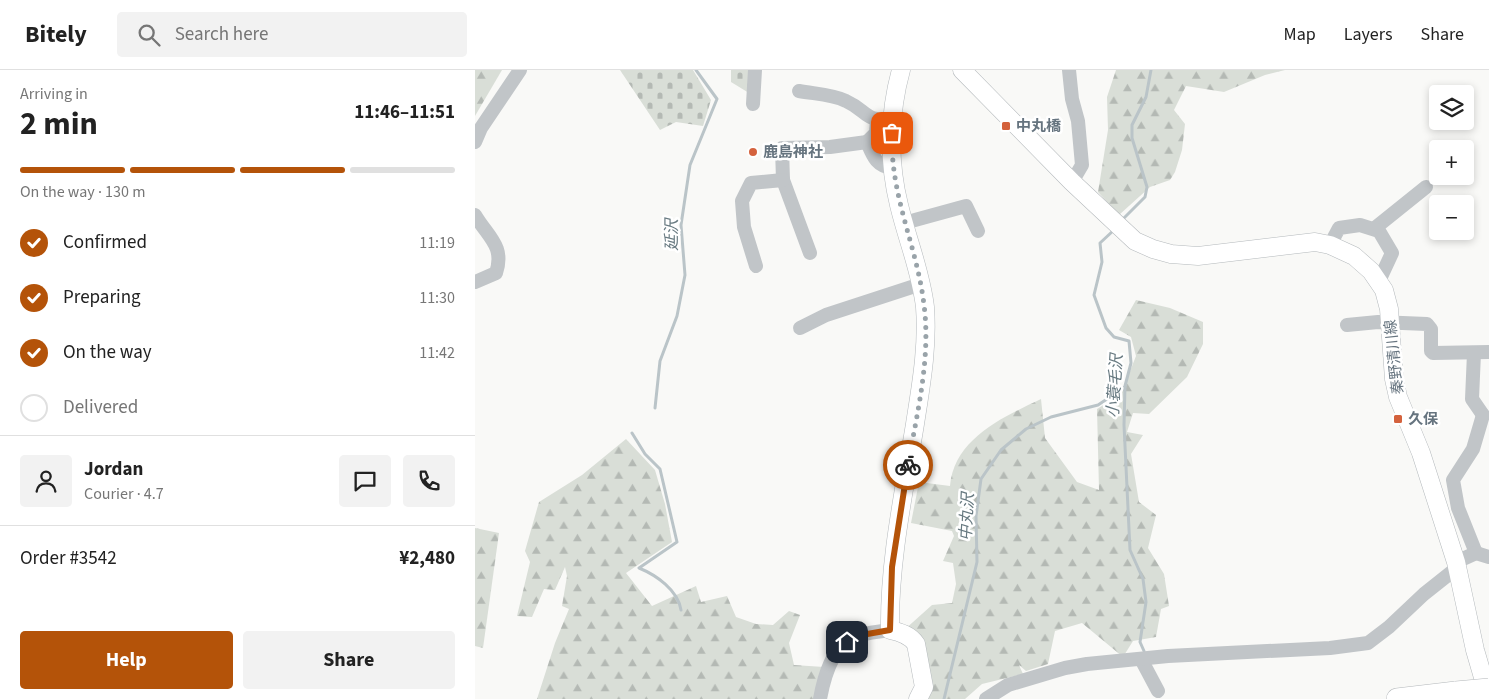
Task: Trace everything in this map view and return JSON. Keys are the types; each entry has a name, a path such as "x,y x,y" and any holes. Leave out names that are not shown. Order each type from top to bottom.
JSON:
{"highway":[{"path":"1397,699 1489,689"}],"main road":[{"path":"901,70 885,120 892,168 925,306 925,349 892,567 890,630 907,636 916,644 924,687 919,699"},
{"path":"962,70 1072,182"},
{"name":"秦野清川線","path":"1072,182 1135,241 1153,249 1189,255 1298,242 1315,242 1330,245 1354,256 1371,271 1384,290 1389,309 1394,379 1398,397 1424,461 1457,564 1475,650 1489,698"}],"street":[{"path":"475,142 481,128 520,70"},
{"path":"753,104 755,70"},
{"path":"1069,70 1072,99 1078,121 1082,165 1072,182"},
{"path":"799,91 834,96 847,101 869,118 885,120 867,142 830,147 782,148 783,180 809,253"},
{"path":"867,142 876,161 883,167 892,168"},
{"path":"757,266 744,227 742,201 751,183 783,180"},
{"path":"1375,228 1426,187"},
{"path":"904,223 966,206 978,231"},
{"path":"475,215 497,248 501,259 495,273 475,282"},
{"path":"1330,245 1339,228 1360,225 1375,228 1385,237 1392,253 1379,281"},
{"path":"800,328 826,315 921,284"},
{"path":"1347,325 1378,322 1430,326 1431,351 1433,353 1489,352"},
{"path":"986,699 1009,685 1065,668 1141,659 1330,648 1368,642 1389,627 1457,564 1483,555 1458,508 1453,480 1473,449 1486,414 1471,399 1475,353"},
{"path":"820,699 823,681 831,661 847,642 856,636 890,630"},
{"path":"1141,659 1157,691"}],"green space":[{"path":"475,70 502,70 475,116"},
{"path":"620,70 693,70 711,100 703,126 676,122 660,130"},
{"path":"731,70 750,70 749,93 731,82"},
{"path":"1116,70 1285,70 1265,75 1224,92 1186,86 1174,110 1185,124 1182,150 1175,172 1170,180 1150,187 1119,215 1098,192 1108,130 1107,97"},
{"path":"1136,300 1170,308 1203,322 1203,344 1187,377 1149,414 1133,413 1127,432 1143,435 1131,454 1139,502 1156,515 1148,548 1164,574 1169,606 1161,609 1156,637 1133,641 1123,657 1082,623 1055,631 1048,664 1026,671 1019,665 1023,674 982,684 965,699 922,699 924,687 903,631 932,605 952,603 956,584 953,563 943,561 954,536 952,531 911,523 919,482 950,486 953,470 961,455 971,443 997,422 1041,399 1045,438 1077,482 1099,490 1097,409 1121,394 1136,356 1131,337 1119,330"},
{"path":"626,439 655,470 665,504 672,542 626,573 652,606 696,586 701,602 727,596 736,617 756,624 773,625 789,611 800,615 789,643 794,665 824,667 817,699 537,699 555,643 569,609 562,606 567,576 565,567 555,590 544,589 532,617 517,616 530,562 525,551 539,502 582,475"},
{"path":"475,528 499,533 483,648 475,646"}],"waterway":[{"name":"延沢","path":"655,408 660,361 677,316 685,275 681,225 690,165 717,99 696,70"},
{"name":"小蓑毛沢","path":"1121,221 1145,197 1147,187 1132,138 1132,125 1146,97 1151,70"},
{"name":"小蓑毛沢","path":"1114,230 1100,243 1102,262 1094,295 1106,328 1114,337 1129,341 1131,363 1125,386 1124,425 1130,550 1143,579 1146,602 1140,642 1144,651"},
{"name":"中丸沢","path":"944,699 977,562 976,516 981,479 1001,450 1026,429 1051,417 1098,405 1125,387"},
{"name":"延沢","path":"632,433 645,454 660,469 677,542 639,568 665,584 676,596 681,610"}],"way so far":[{"path":"892,133 892,168 895,189 921,284 925,306 926,327 923,371 908,465"}],"place":[{"name":"中丸橋","path":"1006,126"},
{"name":"鹿島神社","path":"753,152"},
{"name":"久保","path":"1398,419"}],"route":[{"path":"847,642 856,636 890,630 889,606 892,567 908,465"}]}
